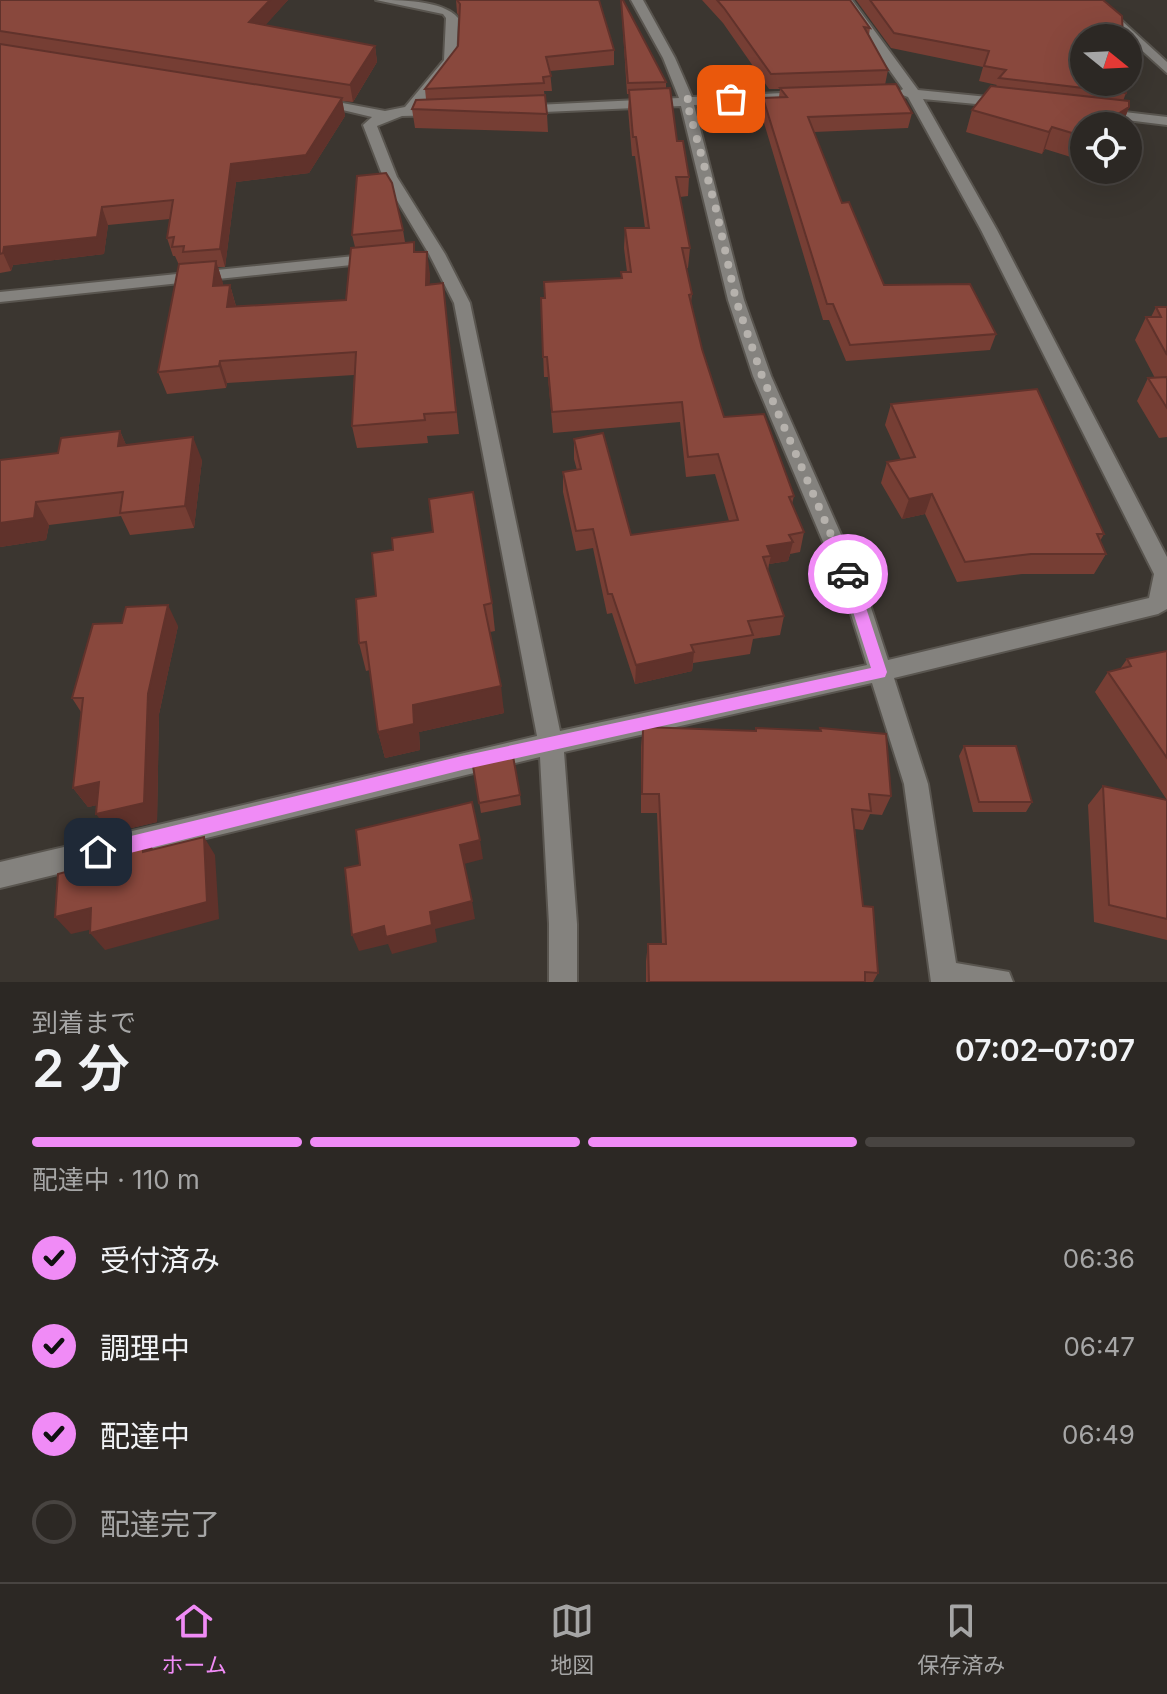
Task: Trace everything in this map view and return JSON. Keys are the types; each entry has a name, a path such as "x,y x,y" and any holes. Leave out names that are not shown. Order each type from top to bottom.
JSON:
{"street":[{"path":"382,0 447,11 452,18 450,60 410,110"},
{"path":"637,0 669,58 686,99 741,312 762,376 854,589 916,784 944,978 999,982"},
{"path":"0,875 551,744 879,672 1158,605 1165,574 989,230 846,0"},
{"path":"1092,0 1167,69"},
{"path":"904,92 1017,104"},
{"path":"500,110 686,99 817,96"},
{"path":"303,99 383,115 410,110 456,112"},
{"path":"1077,111 1167,121"},
{"path":"383,115 370,125 390,177 430,255 462,303 474,354 495,476 551,744 563,924 563,982"},
{"path":"0,297 391,258"}],"building":[{"path":"0,0 270,0 249,22 375,46 350,85 0,31"},
{"path":"457,0 599,0 614,50 546,57 551,76 543,77 544,83 425,89 458,46 460,4"},
{"path":"623,0 666,82 628,83"},
{"path":"717,0 850,0 870,28 864,27 888,70 771,74"},
{"path":"870,0 1103,0 1122,16 1122,24 1070,24 1070,86 999,78 1006,70 984,66 989,51 894,33"},
{"path":"0,44 342,98 306,155 231,164 220,249 183,252 184,246 172,247 174,237 167,238 173,200 102,207 97,237 4,247 0,254"},
{"path":"896,84 912,113 808,117 842,203 849,202 884,285 970,284 996,334 850,345 833,304 827,304 763,98 787,97 780,88"},
{"path":"991,86 1129,101 1129,107 1121,112 1070,112 1070,132 1052,127 1049,132 972,110"},
{"path":"670,88 677,141 683,141 689,177 676,177 690,248 682,248 692,294 689,295 702,349 724,417 764,414 794,496 789,497 804,532 789,535 793,542 767,546 771,556 763,557 784,616 748,621 753,635 691,645 694,652 636,665 612,594 608,594 593,529 576,531 563,472 581,469 574,439 603,433 631,535 738,520 718,454 688,457 682,402 552,412 547,357 543,357 541,298 545,298 544,282 622,278 621,272 631,272 625,228 649,228 636,137 633,137 629,90"},
{"path":"545,95 547,114 412,109 416,100"},
{"path":"386,173 392,183 403,230 352,235 357,176"},
{"path":"414,242 414,252 427,252 426,285 443,283 456,412 424,414 425,420 352,426 356,352 220,361 219,366 158,372 179,264 216,261 213,286 230,285 227,307 346,300 351,248"},
{"path":"1156,307 1167,307 1167,355 1146,317 1161,317"},
{"path":"1167,377 1167,408 1148,378"},
{"path":"1037,389 1104,534 1097,534 1106,554 1031,554 965,562 932,494 909,499 887,462 915,457 891,404"},
{"path":"120,431 118,446 193,437 185,506 120,513 123,492 36,502 34,518 0,523 0,460 58,453 61,438"},
{"path":"473,492 492,603 484,605 501,686 413,705 414,724 378,732 366,642 359,643 356,599 376,596 372,553 393,550 392,538 433,532 429,499"},
{"path":"168,605 148,694 144,803 96,814 99,782 73,788 83,698 72,698 93,624 122,623 126,607"},
{"path":"1167,651 1167,758 1108,672 1131,666 1127,659"},
{"path":"643,727 756,731 756,728 821,731 820,728 886,734 891,796 869,794 871,811 852,809 863,906 873,907 878,973 865,972 865,982 649,982 648,944 666,944 659,794 642,794"},
{"path":"964,746 1016,746 1032,802 979,802"},
{"path":"513,756 520,795 479,803 473,766"},
{"path":"1103,786 1167,800 1167,919 1109,905"},
{"path":"472,802 480,840 460,845 472,901 430,912 432,925 386,937 384,926 352,935 345,868 360,865 356,830"},
{"path":"143,835 143,852 204,837 207,902 90,933 91,908 55,917 58,874 92,865 94,847"}],"way so far":[{"path":"731,99 686,99 716,209 736,300 762,376 848,574"}],"route":[{"path":"98,852 462,763 879,672 848,574"}]}
